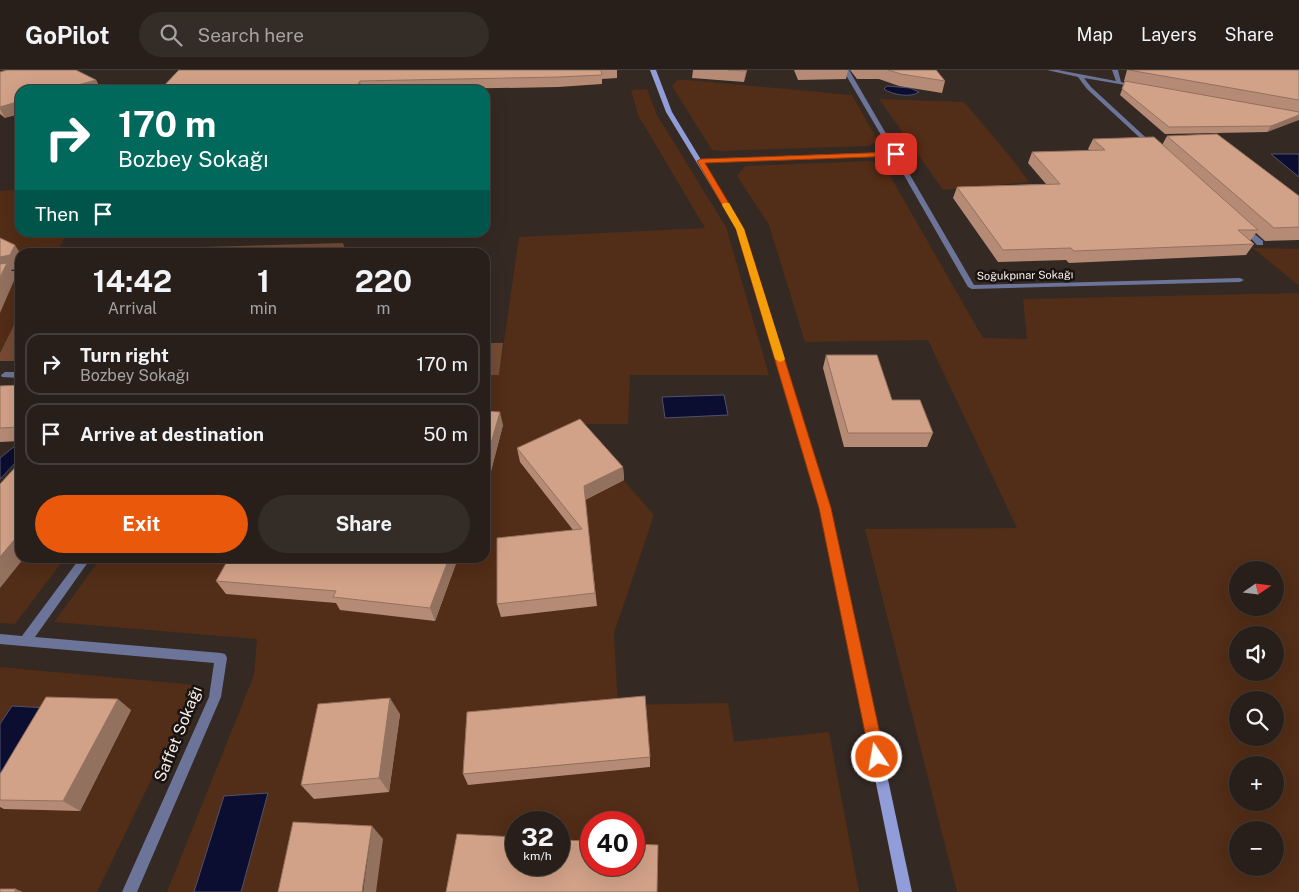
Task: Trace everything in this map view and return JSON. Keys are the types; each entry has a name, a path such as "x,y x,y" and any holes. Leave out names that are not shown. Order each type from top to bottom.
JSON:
{"street":[{"path":"653,70 669,112 701,161 740,229 825,508 905,892"},
{"name":"Soğukpınar Sokağı","path":"846,70 972,288 1240,280"},
{"path":"1050,70 1139,87"},
{"path":"1115,70 1120,83"},
{"path":"1080,76 1089,88 1159,152"},
{"path":"701,161 896,154"},
{"path":"1238,223 1260,243"},
{"path":"0,275 15,273"},
{"path":"5,374 15,375"},
{"path":"0,639 25,641 82,563"},
{"name":"Saffet Sokağı","path":"25,641 221,658 216,697 130,892"}],"shaded area":[{"path":"677,80 852,95 878,141 869,146 712,150 672,86"},
{"path":"887,86 910,88 919,92 911,95 896,94 884,89"},
{"path":"647,89 657,115 726,227 769,375 630,375 628,424 576,424 654,515 614,633 618,705 728,703 734,742 829,732 859,892 167,892 254,675 257,639 54,622 97,563 490,563 490,375 499,375 519,237 705,228 638,115 631,90"},
{"path":"879,99 964,102 1029,182 943,190"},
{"path":"1271,154 1299,154 1299,177"},
{"path":"872,161 888,172 983,338 1027,339 1023,299 1299,293 1299,892 957,892 865,529 1017,528 928,340 805,342 769,225 737,176 745,166"},
{"path":"15,190 15,237 65,237 59,248 15,248 15,267 0,269 0,191"},
{"path":"343,243 345,248 165,248"},
{"path":"1253,248 1299,249 1299,286"},
{"path":"15,280 15,323 0,353 0,282"},
{"path":"15,323 15,361 0,361 0,353"},
{"path":"490,343 503,343 499,375 490,375"},
{"path":"724,395 728,415 665,418 662,397"},
{"path":"15,446 15,463 0,479 0,458"},
{"path":"0,486 15,540 15,563 61,563 15,624 0,623"},
{"path":"0,667 197,685 97,892 0,892"},
{"path":"12,706 48,708 0,783 0,724"},
{"path":"268,793 241,892 194,892 224,796"}],"building":[{"path":"7,70 76,70 96,80 78,85 15,85 15,102 0,107 0,72"},
{"path":"179,70 601,70 602,75 360,81 358,85 165,85"},
{"path":"888,70 936,70 945,81 901,74"},
{"path":"1129,70 1299,70 1299,100"},
{"path":"1125,81 1299,112 1299,115 1271,126 1169,127 1122,89"},
{"path":"1217,134 1299,196 1299,227 1274,228 1167,136"},
{"path":"1154,137 1258,230 1238,230 1254,244 1074,251 1071,248 1003,250 957,187 1060,184 1032,152 1105,150 1093,139"},
{"path":"0,238 15,245 10,255 0,257"},
{"path":"7,263 0,277 0,264"},
{"path":"826,355 877,355 892,400 920,400 933,433 848,433"},
{"path":"15,385 15,427 0,428 0,386"},
{"path":"490,411 500,412 490,447"},
{"path":"580,419 623,467 584,486 595,593 497,604 497,538 582,529 517,448"},
{"path":"15,468 15,539 0,557 0,484"},
{"path":"226,563 447,563 430,608 333,597 336,591 216,581"},
{"path":"645,696 650,757 463,774 467,712"},
{"path":"46,697 118,699 63,801 0,800 0,774"},
{"path":"390,698 379,778 301,785 318,704"},
{"path":"293,822 372,826 362,892 278,892"},
{"path":"457,834 505,836 505,876 570,876 570,840 580,841 580,876 645,876 645,844 658,845 657,892 446,892"},
{"path":"0,889 16,889 14,892 0,892"}],"slow traffic":[{"path":"726,205 740,229 780,359"}],"route":[{"path":"877,757 825,508 740,229 701,161 896,154"}]}
